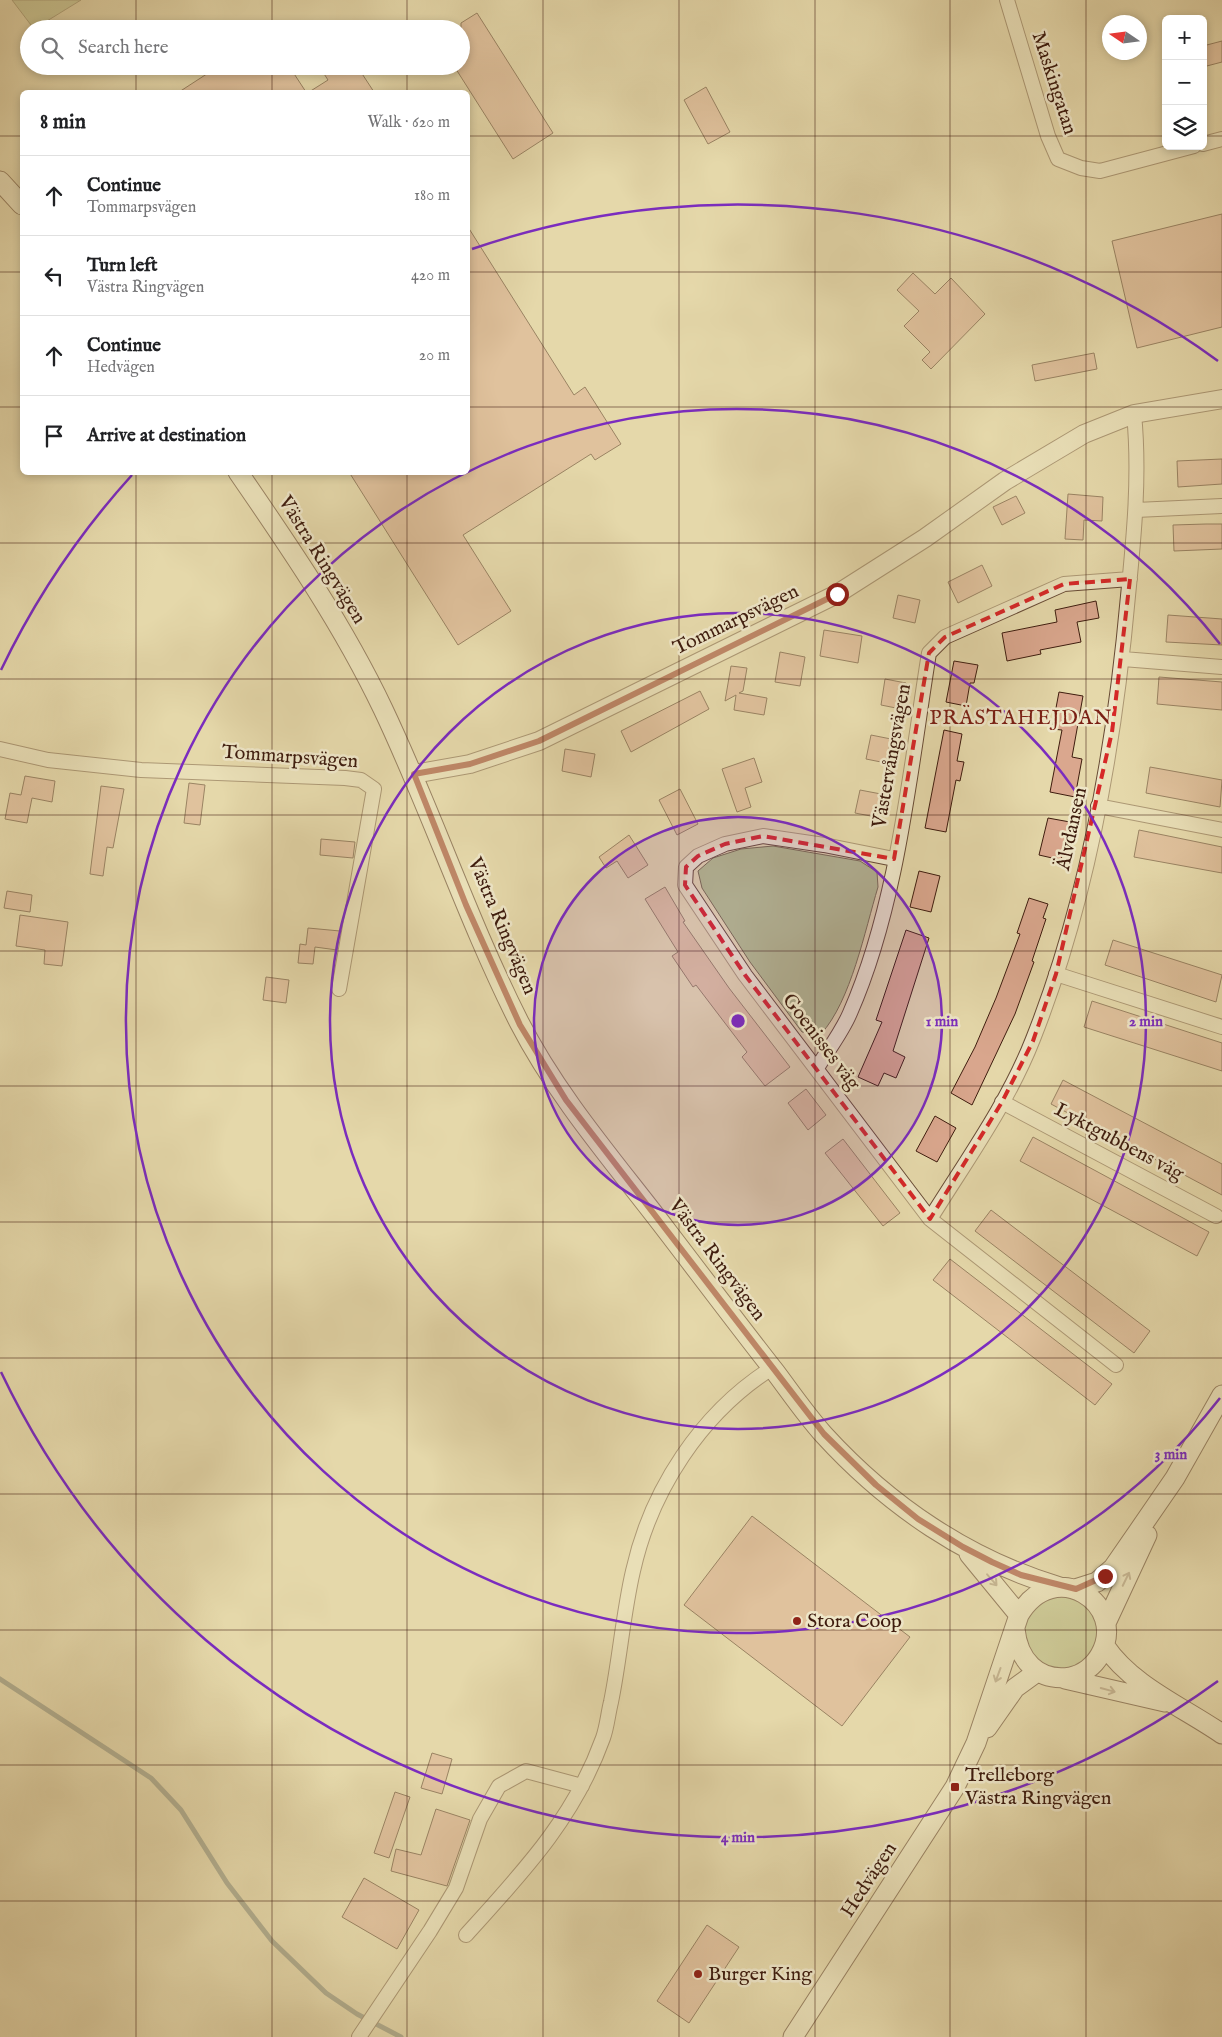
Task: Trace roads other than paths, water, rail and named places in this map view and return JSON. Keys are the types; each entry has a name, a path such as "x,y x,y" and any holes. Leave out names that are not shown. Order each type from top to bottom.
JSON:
{"main road":[{"path":"0,180 20,203"},
{"name":"Västra Ringvägen","path":"240,475 314,583 381,704 414,774 466,905 520,1025 566,1100 824,1434 876,1485 918,1519 963,1547 1021,1575 1068,1588"},
{"name":"Hedvägen","path":"1105,1646 1106,1623 1175,1478 1222,1395"},
{"name":"Hedvägen","path":"976,1743 997,1676 1026,1603 1035,1594 1047,1589 1068,1588 1097,1582 1113,1568 1175,1478"},
{"name":"Västra Ringvägen","path":"963,1547 1017,1622"},
{"path":"1068,1588 1090,1597 1100,1608 1106,1623"},
{"path":"1017,1622 1016,1643 1021,1656 1037,1672 1172,1703"},
{"path":"1061,1678 1075,1676 1087,1670 1097,1660 1105,1646 1122,1668 1172,1703 1222,1734"},
{"name":"Hedvägen","path":"793,2037 936,1818 976,1743 1015,1688 1037,1672"}],"street":[{"name":"Maskingatan","path":"1007,0 1048,136 1058,159 1081,168 1100,171 1179,150"},
{"path":"1207,143 1222,139"},
{"name":"Tommarpsvägen","path":"414,774 470,764 539,741 837,594 925,538 1046,455 1084,434 1134,414 1222,399"},
{"name":"Älvdansen","path":"930,1219 1002,1102 1033,1041 1056,974 1098,806 1123,659 1136,510 1136,436 1134,414"},
{"path":"1136,510 1222,506"},
{"name":"Västervångsvägen","path":"817,1068 853,1005 878,935 894,859 929,653 945,637 1064,584 1130,579"},
{"path":"1123,659 1222,667"},
{"name":"Tommarpsvägen","path":"0,749 48,760 141,770 345,778 361,780 374,789 339,989"},
{"path":"1098,806 1222,830"},
{"name":"Goenisses väg","path":"894,859 824,845 763,836 725,844 698,856 686,867 685,885 745,974 930,1219 1116,1365"},
{"path":"1056,974 1222,1026"},
{"name":"Lyktgubbens väg","path":"1002,1102 1216,1216"},
{"path":"466,1935 554,1834 582,1786 604,1737 633,1571 652,1511 678,1462 701,1432 728,1402 751,1381 772,1368"},
{"path":"359,2037 456,1888 480,1819 499,1786 526,1771 582,1786"}],"waterway":[{"path":"0,1679 151,1778 181,1810 227,1883 272,1941 326,1993 357,2014 401,2037"}],"place":[{"name":"Stora Coop","path":"797,1621"},
{"name":"Trelleborg Västra Ringvägen","path":"955,1787"},
{"name":"Burger King","path":"698,1974"}],"district":[{"name":"PRÄSTAHEJDAN","path":"1021,718"}]}
